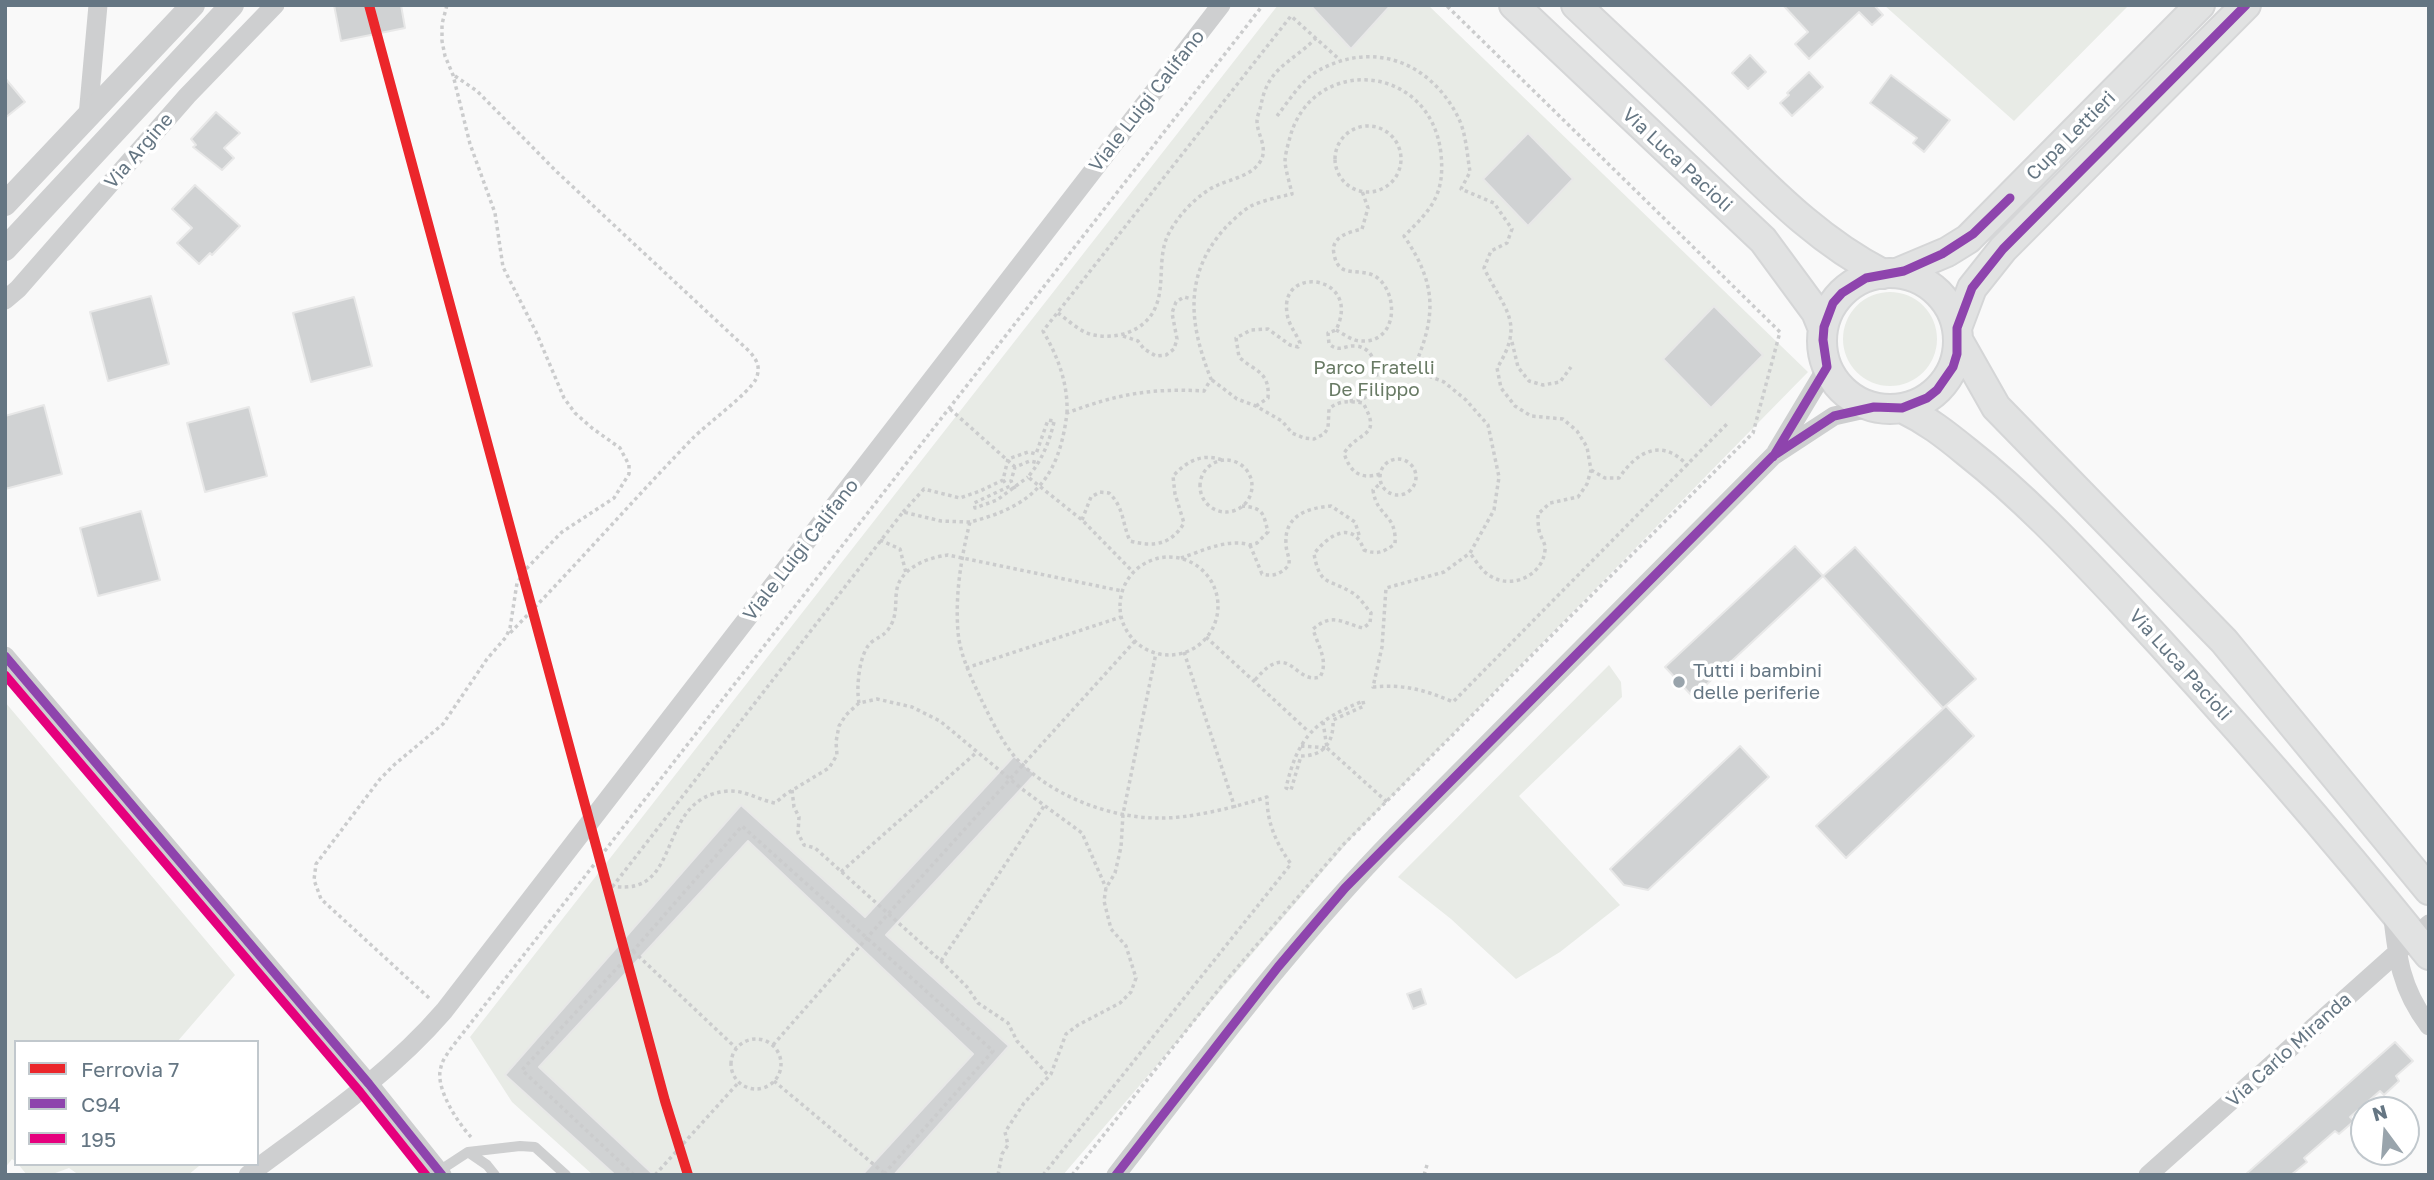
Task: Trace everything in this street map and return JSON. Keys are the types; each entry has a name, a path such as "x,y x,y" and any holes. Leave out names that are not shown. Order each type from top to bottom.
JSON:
{"main road":[{"name":"Via Luca Pacioli","path":"1514,5 1763,240 1809,302 1823,329"},
{"path":"1576,5 1789,209 1830,242 1858,261 1890,274 1914,278 1935,291 1951,312 1957,334 1996,407 2224,641 2429,890"},
{"name":"Cupa Lettieri","path":"1890,274 1947,252 1968,239 2200,5"},
{"name":"Cupa Lettieri","path":"1957,334 1972,288 2003,249 2246,5"},
{"path":"1890,274 1866,278 1850,286 1828,312 1823,329 1822,348 1827,367 1838,385 1854,399 1888,407 1927,398 1937,390 1952,367 1957,334"},
{"name":"Via Luca Pacioli","path":"1888,407 1926,419 1998,477 2074,549 2238,728 2392,909 2417,943"}],"street":[{"path":"88,116 98,5"},
{"path":"5,204 193,5"},
{"name":"Via Argine","path":"5,249 232,5"},
{"name":"Via Argine","path":"5,300 18,289 187,96 275,5"},
{"name":"Viale Luigi Califano","path":"248,1175 369,1084 408,1050 444,1011 1221,5"},
{"path":"1773,456 1827,367"},
{"path":"1116,1175 1278,967 1345,888 1773,456 1834,416 1888,407"},
{"path":"5,656 369,1084 441,1173"},
{"path":"2417,943 2410,999 2429,1026"},
{"name":"Via Carlo Miranda","path":"2148,1175 2417,943"}],"lane":[{"path":"441,1173 468,1152 520,1146 535,1147 566,1175"},
{"path":"468,1152 487,1165 495,1175"}],"path":[{"path":"447,5 442,24 442,41 470,144 495,213 503,267 536,332 564,398 575,413 620,448 629,465 629,474 614,498 562,532 526,569 517,583 510,628 506,637"},
{"path":"480,1137 471,1137 458,1122 442,1091 439,1069 449,1052 1263,5"},
{"path":"1072,1175 1223,984 1342,846 1752,433 1780,332 1446,5"},
{"path":"903,512 941,521 970,522 993,517 1022,502 1039,487 1055,464 1063,443 1067,413 1063,375 1054,350 1043,331 1291,16 1340,60"},
{"path":"1058,313 1092,335 1121,335 1132,332 1146,321 1157,306 1168,234 1203,194 1217,185 1241,176 1260,162 1264,150 1257,121 1263,93 1270,77 1299,56 1316,38"},
{"path":"1277,116 1313,73 1340,60 1372,55 1396,60 1423,74 1457,116 1470,172 1461,189 1494,203 1512,229 1507,243 1491,251 1484,268 1505,306 1518,367 1529,381 1543,385 1560,382 1571,367"},
{"path":"444,1011 321,899 316,891 313,872 316,864 380,779 443,724 487,659 506,637 695,436 751,388 759,367 758,361 749,351 557,172 477,91 453,75"},
{"path":"1256,406 1268,398 1268,389 1265,379 1251,364 1239,357 1236,338 1251,330 1268,328 1290,345 1298,347 1300,343 1287,316 1286,303 1295,286 1307,281 1330,286 1339,297 1343,307 1336,330 1328,333 1329,344 1342,350 1356,346 1364,349 1375,363 1378,373 1375,390 1369,396 1335,404 1329,409 1328,428 1324,434 1314,439 1292,433 1282,421 1237,399 1211,379 1202,357 1192,299 1199,269 1212,242 1231,222 1249,207 1293,194 1285,162 1293,123 1313,99 1335,85 1361,79 1387,83 1414,97 1431,116 1440,146 1443,176 1434,203 1404,236 1416,254 1432,309 1426,341 1413,370 1444,382 1466,400 1488,425 1499,477 1494,510 1470,553 1444,572 1386,589 1382,647 1373,687 1395,684 1416,687 1454,702 1729,422"},
{"path":"1336,330 1359,341 1376,338 1391,323 1393,314 1387,288 1378,278 1369,272 1350,273 1342,269 1335,261 1333,250 1336,241 1343,235 1362,229 1368,208 1362,191 1344,181 1338,172 1335,151 1347,133 1356,128 1377,127 1395,140 1399,150 1398,171 1383,187 1362,191"},
{"path":"1121,335 1138,341 1144,349 1156,356 1166,355 1174,349 1177,339 1172,313 1176,302 1184,297 1192,299"},
{"path":"1470,553 1489,576 1504,582 1517,581 1533,574 1542,563 1546,547 1539,532 1538,514 1549,503 1578,497 1587,484 1591,470 1587,447 1577,431 1563,419 1531,416 1515,406 1501,388 1497,368 1511,340"},
{"path":"1067,413 1124,394 1167,389 1204,391 1211,379"},
{"path":"1349,401 1363,403 1371,418 1370,429 1365,438 1350,445 1344,453 1349,467 1359,476 1380,474"},
{"path":"950,409 1015,467"},
{"path":"1048,420 1054,421 1049,442 1039,463 1028,477 997,500 975,508 974,503 1008,487 1003,480 1008,459 1028,452 1036,454 1048,420"},
{"path":"1591,470 1605,478 1619,478 1627,466 1639,456 1654,450 1667,450 1679,456 1688,466"},
{"path":"1082,520 1091,497 1100,492 1109,492 1118,501 1130,541 1150,546 1172,538 1184,523 1175,494 1173,476 1192,460 1212,457 1239,463 1250,475 1251,492 1242,506"},
{"path":"1397,458 1409,462 1416,471 1417,478 1412,489 1401,495 1389,493 1381,483 1380,474 1386,463 1397,458"},
{"path":"1181,558 1196,565 1208,576 1216,591 1218,607 1215,623 1196,646 1170,655 1156,653 1135,641 1126,630 1121,617 1119,604 1122,591 1133,572 1155,558 1181,558 1208,548 1240,542 1250,545 1257,543 1268,532 1263,512 1256,507 1242,506 1226,512 1210,506 1204,500 1200,483 1202,475 1214,462 1223,460"},
{"path":"1015,467 1030,461 1039,463"},
{"path":"1014,489 1012,481 1015,467"},
{"path":"1028,477 1082,520 1133,572"},
{"path":"1003,480 960,498 924,489 880,540 613,886 639,887 652,878 662,863 677,827 700,798 727,791 744,792 759,800 775,803 829,768 837,755 839,726 846,715 859,703 877,699 912,707 940,721 1082,834 1106,888"},
{"path":"1250,545 1262,574 1279,574 1289,565 1286,538 1292,520 1309,509 1331,506 1355,522 1364,550 1374,554 1385,551 1395,544 1396,531 1393,522 1375,504 1373,490 1381,483"},
{"path":"970,522 961,558 958,634 966,668 993,724 1014,756 1068,795 1091,806 1124,814 1158,818 1235,808 1267,797 1267,814 1272,830 1291,864 1043,1175"},
{"path":"1255,680 1266,668 1279,663 1289,663 1311,680 1320,677 1324,669 1323,657 1313,629 1331,620 1343,619 1351,625 1363,628 1370,623 1371,613 1354,593 1328,582 1317,572 1314,554 1323,542 1332,536 1344,533 1354,535 1361,541"},
{"path":"880,540 900,549 906,573"},
{"path":"859,703 856,689 862,662 872,641 882,638 893,621 897,609 898,584 915,566 938,556 961,558 1122,591"},
{"path":"966,668 1121,617"},
{"path":"1206,637 1310,732"},
{"path":"773,1045 1135,641"},
{"path":"1184,652 1235,808"},
{"path":"998,1175 1002,1154 1008,1145 1005,1132 1024,1103 1049,1076 1058,1061 1060,1045 1066,1034 1120,1003 1131,992 1136,978 1126,946 1111,929 1104,901 1121,848 1124,814 1156,653"},
{"path":"1363,701 1364,706 1334,720 1334,734 1327,748 1313,756 1301,757 1291,790 1286,789 1290,772 1310,732 1334,714 1363,701"},
{"path":"1323,722 1327,748 1387,802"},
{"path":"1301,746 1327,748"},
{"path":"841,872 977,752"},
{"path":"792,790 794,807 799,817 798,833 804,845 815,848 941,961 978,1003 1008,1023 1017,1041 1049,1076"},
{"path":"941,961 1044,806"},
{"path":"634,1175 522,1070 633,951 742,826 993,1051 884,1174 774,1081"},
{"path":"633,951 737,1048"},
{"path":"758,1039 773,1045 778,1052 781,1067 774,1081 753,1089 734,1077 731,1062 737,1048 743,1043 758,1039"},
{"path":"655,1175 739,1082"},
{"path":"1424,1175 1427,1165"}],"green space":[{"name":"Parco Fratelli De Filippo","path":"1278,5 1428,5 1808,372 1354,835 1063,1175 593,1175 512,1102 470,1037"},
{"path":"1884,5 2129,5 2014,121"},
{"path":"1890,292 1908,296 1923,306 1933,321 1937,339 1933,357 1923,372 1908,382 1890,386 1872,382 1857,372 1847,357 1843,339 1847,321 1857,306 1872,296"},
{"path":"1609,665 1621,682 1622,697 1519,796 1620,905 1560,952 1516,979 1451,919 1398,877"},
{"path":"5,702 235,975 179,1040 14,1040 14,1160 12,1159 5,1168"},
{"path":"20,1166 199,1166 188,1175 79,1175 69,1168 50,1175 27,1175"}],"building":[{"path":"334,5 401,5 405,28 341,41"},
{"path":"1310,5 1391,5 1351,49"},
{"path":"1783,5 1874,5 1883,15 1872,25 1859,12 1809,59 1795,44 1808,32"},
{"path":"1750,55 1766,72 1748,89 1732,73"},
{"path":"1809,72 1823,87 1792,116 1780,103"},
{"path":"1891,75 1950,120 1924,152 1913,143 1917,138 1870,103"},
{"path":"5,78 25,102 5,118"},
{"path":"216,112 240,133 224,148 234,158 222,170 193,147 196,145 191,139"},
{"path":"1528,133 1573,179 1528,226 1483,179"},
{"path":"195,185 240,226 212,255 210,253 199,264 177,243 192,228 172,209"},
{"path":"151,296 169,364 108,381 90,312"},
{"path":"354,297 372,366 311,382 293,313"},
{"path":"1714,306 1763,355 1711,408 1663,359"},
{"path":"44,405 62,474 5,489 5,416"},
{"path":"249,407 267,476 205,492 187,423"},
{"path":"141,511 160,580 98,596 80,528"},
{"path":"1795,546 1823,576 1693,697 1665,667"},
{"path":"1855,547 1976,679 1943,708 1823,576"},
{"path":"1946,706 1974,736 1846,858 1816,826"},
{"path":"1740,746 1769,777 1648,890 1624,885 1610,869"},
{"path":"1014,756 1035,774 886,935 1009,1046 894,1175 862,1175 973,1054 748,841 539,1067 654,1175 615,1175 505,1075 741,805 865,917"},
{"path":"1421,989 1426,1004 1413,1009 1407,994"},
{"path":"2395,1042 2413,1061 2396,1076 2399,1081 2384,1095 2380,1091 2374,1096 2350,1096 2350,1124 2339,1134 2335,1131 2304,1158 2307,1162 2291,1175 2245,1175"}],"rail line":[{"name":"7","path":"369,5 665,1101 688,1175"}],"transit line":[{"name":"C94","path":"1116,1175 1278,967 1345,888 1773,456 1834,416 1874,407 1902,408 1927,398 1937,390 1953,367 1957,354 1957,328 1972,288 2003,249 2246,5"},
{"name":"C94","path":"1773,457 1827,367 1824,327 1833,303 1842,293 1866,278 1904,271 1942,254 1973,234 2010,198"},
{"name":"C94","path":"5,656 369,1084 442,1175"},
{"name":"195","path":"5,675 360,1092 426,1175"}],"place":[{"name":"Tutti i bambini delle periferie","path":"1679,682"}]}
